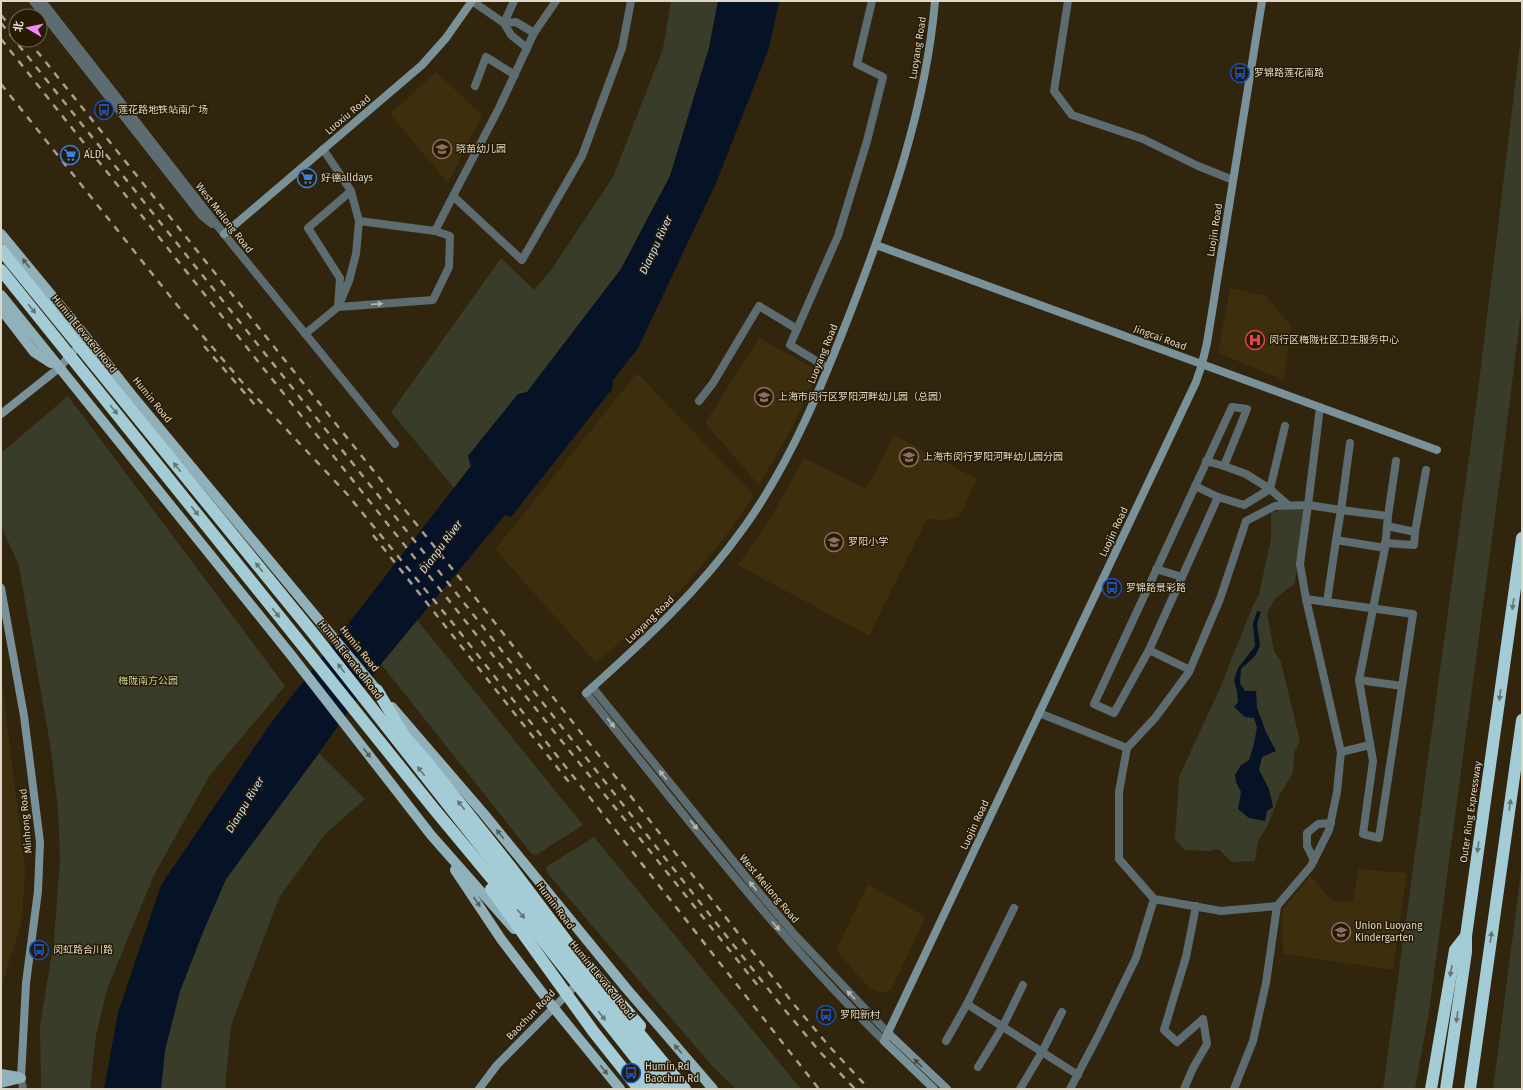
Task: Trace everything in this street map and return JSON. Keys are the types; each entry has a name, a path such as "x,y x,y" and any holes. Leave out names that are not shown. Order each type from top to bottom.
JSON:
{"highway":[{"name":"Humin Elevated Road","path":"1,250 312,632 674,1089"},
{"path":"1,270 434,809 532,927 660,1089"},
{"name":"Outer Ring Expressway","path":"1446,1089 1522,538"},
{"name":"Humin Road","path":"377,690 405,737 427,762 513,870 590,972 685,1089"},
{"path":"1470,1089 1522,720"},
{"path":"445,801 694,1089"},
{"path":"434,809 593,1031 639,1089"},
{"path":"1431,1089 1455,950 1466,936"},
{"path":"568,991 649,1089"}],"main road":[{"name":"Humin Road","path":"1,234 134,398 377,690"},
{"path":"1,295 58,368 291,655 431,835 568,991"},
{"path":"1,309 34,352 58,368"},
{"path":"377,690 484,814 603,960 713,1089"},
{"path":"431,835 501,939 553,1007 620,1089"},
{"path":"1,1074 21,1078"},
{"path":"1,1083 21,1078"}],"street":[{"path":"33,1 202,216 224,234"},
{"name":"West Meilong Road","path":"42,1 224,234 395,444"},
{"path":"472,1 504,23 511,35 527,48"},
{"name":"Luoxiu Road","path":"224,234 422,65 446,38 472,1"},
{"path":"504,23 514,1"},
{"path":"435,231 499,108 534,33 556,1"},
{"path":"452,196 522,260 582,156 622,48 631,1"},
{"path":"828,368 790,345 838,236 867,141 883,77 857,64 872,1"},
{"name":"Luoyang Road","path":"590,690 682,603 712,570 746,525 780,470 810,411 876,245 897,181 914,124 926,64 935,1"},
{"path":"1068,1 1054,91 1072,115 1143,139 1198,166 1233,180"},
{"name":"Luojin Road","path":"886,1037 1196,382 1207,343 1262,1"},
{"path":"504,23 516,22 534,33"},
{"path":"475,86 486,57 514,74"},
{"path":"305,334 338,307 350,281 356,254 359,221 351,191 323,150"},
{"path":"338,307 340,278 308,228 351,191"},
{"path":"338,307 432,300 449,267 450,236 435,231 359,221"},
{"name":"Jingcai Road","path":"876,245 1437,450"},
{"path":"699,401 713,383 759,306 797,329"},
{"path":"1,414 58,368 86,337"},
{"path":"1234,1089 1253,1041 1266,982 1277,906 1311,866 1329,830 1337,792 1341,752 1306,599 1300,564 1320,407"},
{"path":"1218,497 1149,650 1114,713 1094,704 1232,408 1247,409 1224,466"},
{"path":"1195,486 1218,497 1244,505 1270,489 1285,426"},
{"path":"1327,602 1350,443"},
{"path":"1206,461 1246,474 1270,489 1288,505"},
{"path":"1306,599 1373,608 1413,614 1379,838 1362,834 1373,761 1359,680 1373,608 1385,545 1396,461"},
{"path":"1336,540 1385,545 1414,545 1426,470"},
{"path":"1277,906 1221,911 1154,899 1119,859 1119,792 1127,748 1155,718 1190,670 1220,599 1246,521 1275,506 1288,505 1308,505 1388,516"},
{"path":"1387,526 1415,532"},
{"path":"1156,569 1182,577"},
{"name":"Minhong Road","path":"1,588 24,716 40,842 38,891 26,983 21,1078"},
{"path":"1149,650 1190,670"},
{"path":"1359,680 1402,686"},
{"name":"West Meilong Road","path":"590,690 672,792 794,935 934,1089"},
{"path":"1039,713 1127,748"},
{"path":"1341,752 1370,745"},
{"path":"1314,860 1306,846 1307,833 1318,824 1331,823"},
{"path":"1070,1089 1136,958 1154,899"},
{"path":"1184,1089 1193,1068 1207,1044 1203,1019 1177,1042 1164,1030 1186,958 1196,906"},
{"path":"946,1041 967,1004 1014,908"},
{"name":"Baochun Road","path":"479,1089 497,1065 568,991 603,960"},
{"path":"978,1067 1003,1026 1023,985"},
{"path":"967,1004 1078,1075"},
{"path":"1020,1089 1042,1052 1062,1012"},
{"name":"West Meilong Road","path":"886,1037 946,1089"},
{"path":"21,1078 23,1089"}],"shaded area":[{"name":"晓苗幼儿园","path":"436,72 482,115 448,183 390,114"},
{"name":"闵行区梅陇社区卫生服务中心","path":"1230,288 1266,296 1291,326 1284,380 1218,353"},
{"name":"上海市闵行区罗阳河畔幼儿园（总园）","path":"759,338 819,371 791,430 759,485 705,423"},
{"path":"637,373 754,495 731,529 686,585 596,663 495,549"},
{"name":"罗阳小学","path":"894,435 977,479 960,516 946,520 927,519 869,636 738,565 771,517 804,458 866,489"},
{"path":"1,673 25,871 22,920 1,988"},
{"name":"Union Luoyang Kindergarten","path":"1358,869 1407,873 1393,970 1283,954 1282,910 1310,876 1333,901 1353,902"},
{"path":"868,884 926,917 891,990 881,993 870,989 836,950"}],"green space":[{"path":"671,1 718,1 709,48 670,176 621,269 527,392 518,394 468,456 471,466 454,488 391,412 501,258 534,290 551,270 613,177 663,49"},
{"path":"1522,28 1522,303 1501,471 1429,1012 1415,1089 1383,1089 1478,391"},
{"name":"梅陇南方公园","path":"68,396 285,686 210,775 154,875 107,989 96,1036 90,1089 41,1089 40,1026 54,940 60,861 58,810 51,750 19,566 1,526 1,453"},
{"path":"1304,508 1295,583 1275,599 1267,613 1274,651 1281,662 1300,741 1294,753 1293,773 1280,794 1267,827 1258,841 1255,861 1232,862 1218,849 1210,851 1185,850 1175,839 1179,777 1220,688 1259,594 1271,539 1271,513 1279,510"},
{"path":"417,620 583,825 538,854 535,855 531,853 381,664"},
{"path":"319,753 365,799 325,834 279,898 231,1026 225,1089 161,1089 165,1050 180,991 226,879"},
{"path":"594,837 801,1089 736,1089 714,1068 548,874 546,868 549,865"},
{"path":"1522,865 1522,1089 1493,1089"}],"water":[{"name":"Dianpu River","path":"718,1 779,1 769,48 716,183 638,348 613,380 612,389 511,517 505,515 381,664 319,753 226,879 180,991 165,1050 161,1089 104,1089 118,1013 161,885 271,723 471,466 468,456 518,394 527,392 621,269 670,176 709,48"},
{"path":"1257,611 1261,612 1257,624 1260,646 1255,656 1241,669 1240,683 1245,691 1256,691 1257,708 1266,732 1276,751 1262,757 1259,770 1269,789 1273,807 1267,811 1265,821 1249,818 1238,809 1241,792 1236,782 1235,775 1241,765 1249,760 1257,727 1254,718 1245,717 1234,707 1238,702 1234,680 1238,668 1255,646 1253,624"}],"railway":[{"path":"1,15 8,23"},
{"path":"1,23 457,594 784,1009 821,1053 855,1089"},
{"path":"1,39 759,987"},
{"path":"34,48 466,586 792,1002 828,1045 869,1089"},
{"path":"1,84 185,315 242,382 347,494 451,621 819,1089"},
{"path":"204,346 255,405"},
{"path":"373,535 572,786"}],"place":[{"name":"罗锦路莲花南路","path":"1240,73"},
{"name":"莲花路地铁站南广场","path":"104,110"},
{"name":"晓苗幼儿园","path":"442,149"},
{"name":"ALDI","path":"70,155"},
{"name":"好德alldays","path":"307,178"},
{"name":"闵行区梅陇社区卫生服务中心","path":"1255,340"},
{"name":"上海市闵行区罗阳河畔幼儿园（总园）","path":"764,397"},
{"name":"上海市闵行罗阳河畔幼儿园分园","path":"909,457"},
{"name":"罗阳小学","path":"834,542"},
{"name":"罗锦路景彩路","path":"1112,588"},
{"name":"Union Luoyang Kindergarten","path":"1341,932"},
{"name":"闵虹路合川路","path":"39,950"},
{"name":"罗阳新村","path":"826,1015"},
{"name":"Humin Rd Baochun Rd","path":"631,1073"}]}
